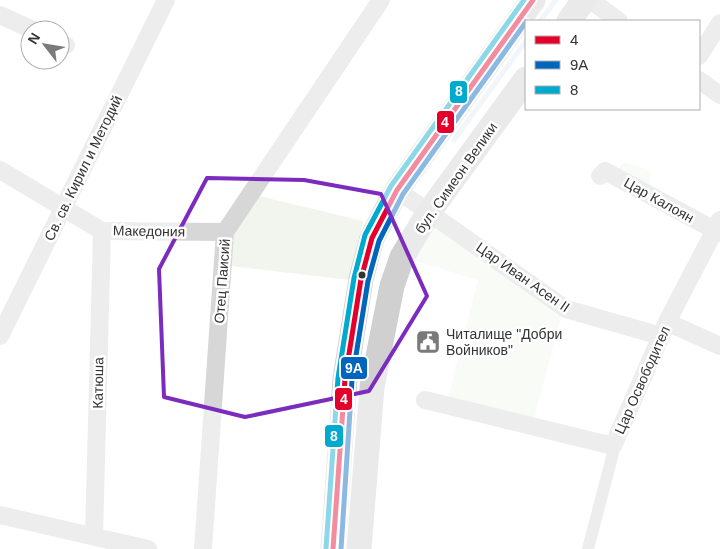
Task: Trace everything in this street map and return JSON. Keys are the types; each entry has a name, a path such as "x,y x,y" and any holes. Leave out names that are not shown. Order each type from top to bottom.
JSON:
{"main road":[{"path":"333,549 345,379 361,279 372,238 397,190 533,0"},
{"path":"569,20 584,0"},
{"name":"бул. Симеон Велики","path":"359,549 372,387 392,286 402,257 429,212 525,80"}],"street":[{"name":"Св. св. Кирил и Методий","path":"0,336 166,0"},
{"name":"Отец Паисий","path":"202,549 225,232 382,0"},
{"path":"590,0 618,20"},
{"path":"0,15 20,24"},
{"path":"700,54 720,23"},
{"path":"700,81 720,95"},
{"name":"Македония","path":"0,170 102,230 225,232"},
{"name":"Цар Калоян","path":"600,176 606,171 718,228"},
{"name":"Цар Иван Асен II","path":"397,190 566,309 664,329 720,346"},
{"name":"Цар Освободител","path":"588,549 614,452 613,446 664,329 718,228"},
{"name":"Катюша","path":"94,536 102,230"},
{"path":"425,400 613,446"},
{"path":"0,515 148,549"}],"highlighted area":[{"path":"207,178 304,180 381,194 427,296 369,391 245,417 164,397 159,269"}],"shaded area":[{"path":"623,162 650,170 650,187 618,170"},
{"path":"251,194 363,221 350,280 223,265 225,232"},
{"path":"429,212 566,309 560,320 532,427 446,406 478,280 402,257"}],"waterway":[{"path":"541,20 556,0"},
{"path":"454,140 525,42"}],"transit line":[{"name":"8","path":"326,548 338,378 354,278 365,235 391,186 524,0"},
{"name":"4","path":"333,549 345,379 361,279 372,238 397,190 533,0"},
{"name":"9А","path":"341,549 352,380 368,281 379,241 403,194 525,23"}],"place":[{"name":"Читалище \"Добри Войников\"","path":"428,342"}]}
